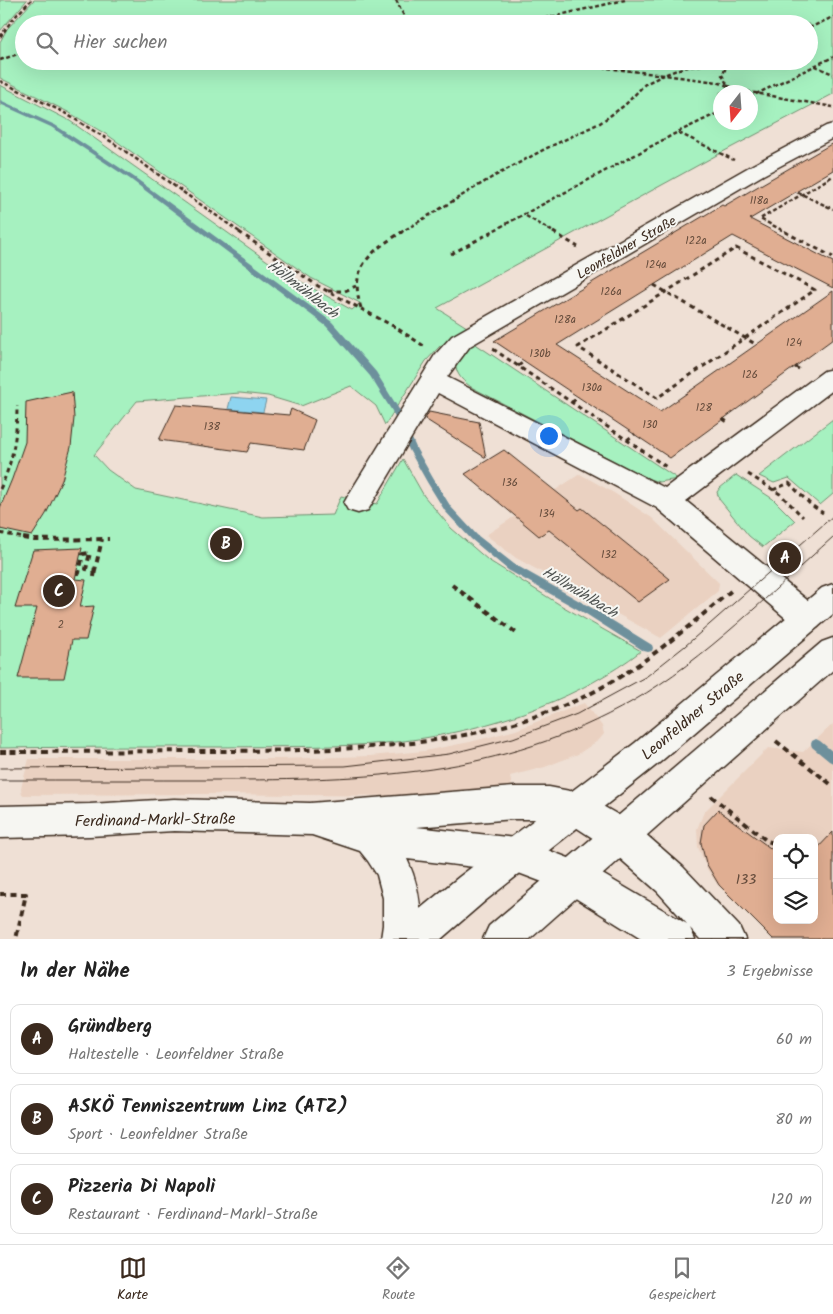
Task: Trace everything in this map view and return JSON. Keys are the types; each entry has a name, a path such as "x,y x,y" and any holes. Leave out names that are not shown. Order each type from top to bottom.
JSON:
{"street":[{"name":"Leonfeldner Straße","path":"358,503 456,345 756,171 833,130"},
{"path":"439,370 667,501 807,618"},
{"path":"667,501 833,377"},
{"name":"Leonfeldner Straße","path":"412,939 575,808 647,753 833,596"},
{"path":"502,939 833,651"},
{"name":"Ferdinand-Markl-Straße","path":"0,822 90,820 174,815 310,819 514,803 548,803 575,808"},
{"path":"575,808 621,836 670,879 726,939"},
{"name":"Ferdinand-Markl-Straße","path":"310,819 372,838 516,855"},
{"path":"372,838 383,849 391,862 403,900 403,924 400,939"},
{"path":"516,855 574,877 676,939"}],"path":[{"path":"17,15 31,0"},
{"path":"396,0 404,15"},
{"path":"559,15 625,0"},
{"path":"0,37 15,17"},
{"path":"818,24 833,17"},
{"path":"0,60 15,55"},
{"path":"818,64 833,57"},
{"path":"818,68 833,74"},
{"path":"623,70 717,82 725,85"},
{"path":"361,308 356,296 357,279 369,254 379,246 491,178 543,150 600,123 625,105 645,84 677,70"},
{"path":"725,70 722,75 727,85"},
{"path":"758,93 806,70"},
{"path":"0,81 70,116 98,133 302,276 326,291 400,330 439,370"},
{"path":"758,93 833,107"},
{"path":"451,254 678,132 713,115"},
{"path":"678,132 756,171"},
{"path":"833,176 760,219 833,257"},
{"path":"797,192 833,209"},
{"path":"525,215 601,261"},
{"path":"736,248 815,290 745,338 657,398 578,347 736,248"},
{"path":"326,291 345,291 356,286"},
{"path":"654,286 756,345"},
{"path":"472,335 671,471"},
{"path":"518,366 525,361"},
{"path":"572,402 579,397"},
{"path":"0,489 6,478 17,435 17,406"},
{"path":"627,440 635,434"},
{"path":"724,459 773,490 804,517"},
{"path":"773,490 789,483 811,505 823,513"},
{"path":"0,533 34,540 109,539"},
{"path":"94,577 102,539"},
{"path":"76,573 79,573 83,554 90,553 86,570 95,570"},
{"path":"452,585 519,635"},
{"path":"0,752 342,750 395,747 486,731 528,719 573,701 619,678 648,660 733,590"},
{"path":"772,738 833,786"},
{"path":"711,796 767,841 773,843"},
{"path":"0,894 26,894 16,939"}],"shaded area":[{"path":"580,474 614,493 652,518 719,583 718,591 661,638 516,558 486,535"},
{"path":"584,703 602,726 604,734 599,740 578,754 545,767 510,776 512,788 410,796 22,795 21,788 29,759 280,759 370,756 424,751 516,730"},
{"path":"833,724 833,939 773,939 717,884 707,869 698,847 697,829 704,812 768,748 803,752"}],"green space":[{"path":"0,0 27,0 0,31"},
{"path":"34,0 833,0 833,94 715,156 437,308 470,329 440,346 426,361 385,425 376,406 351,386 301,406 268,396 240,393 137,401 94,455 108,470 136,490 263,517 333,515 341,496 377,504 403,459 424,496 451,528 488,560 562,606 641,651 593,682 541,706 486,725 405,741 327,746 0,748 0,85 70,121 283,272 352,310 360,303 311,278 109,136 68,112 0,78 0,42 7,29 15,20 15,70 818,70 818,15 20,15"},
{"path":"471,341 678,479 659,482 649,479 471,387 458,374 455,357"},
{"path":"833,419 833,494 820,505 789,478 774,483 759,476"},
{"path":"736,475 773,499 795,521 763,547 749,536 719,499 717,492"}],"water":[{"path":"231,397 266,400 263,412 228,409"}],"building":[{"path":"833,143 833,170 750,219 833,262 833,288 733,236 557,345 660,412 833,291 833,339 670,458 494,341 722,205 724,206"},
{"path":"72,392 74,418 71,447 62,480 46,514 32,536 0,529 0,508 25,442 26,402"},
{"path":"176,405 289,415 291,409 315,420 304,450 251,443 247,452 159,440"},
{"path":"429,412 479,422 486,458 425,419"},
{"path":"504,450 579,510 582,508 670,579 638,602 549,530 539,536 465,474"},
{"path":"82,548 75,579 86,580 80,607 94,606 86,640 72,640 64,678 18,678 37,608 15,608 33,550"},
{"path":"718,810 773,850 773,924 818,924 818,848 833,832 833,939 773,939 719,885 706,863 701,843 704,825"}],"waterway":[{"name":"Höllmühlbach","path":"0,102 53,126 132,178 329,324 373,374 396,411 413,450 430,480 448,509 474,537 511,567 589,611 648,648"},
{"name":"Höllmühlbach","path":"816,744 833,758"}],"tram line":[{"path":"0,768 345,766 449,754 513,738 577,714 647,676 685,646 833,516"},
{"path":"0,780 273,780 380,775 432,769 483,759 533,745 583,726 633,701 660,684 737,624 833,537"}],"place":[{"name":"ASKÖ Tenniszentrum Linz (ATZ)","path":"226,544"},
{"name":"Gründberg","path":"785,558"},
{"name":"Pizzeria Di Napoli","path":"59,591"}]}
